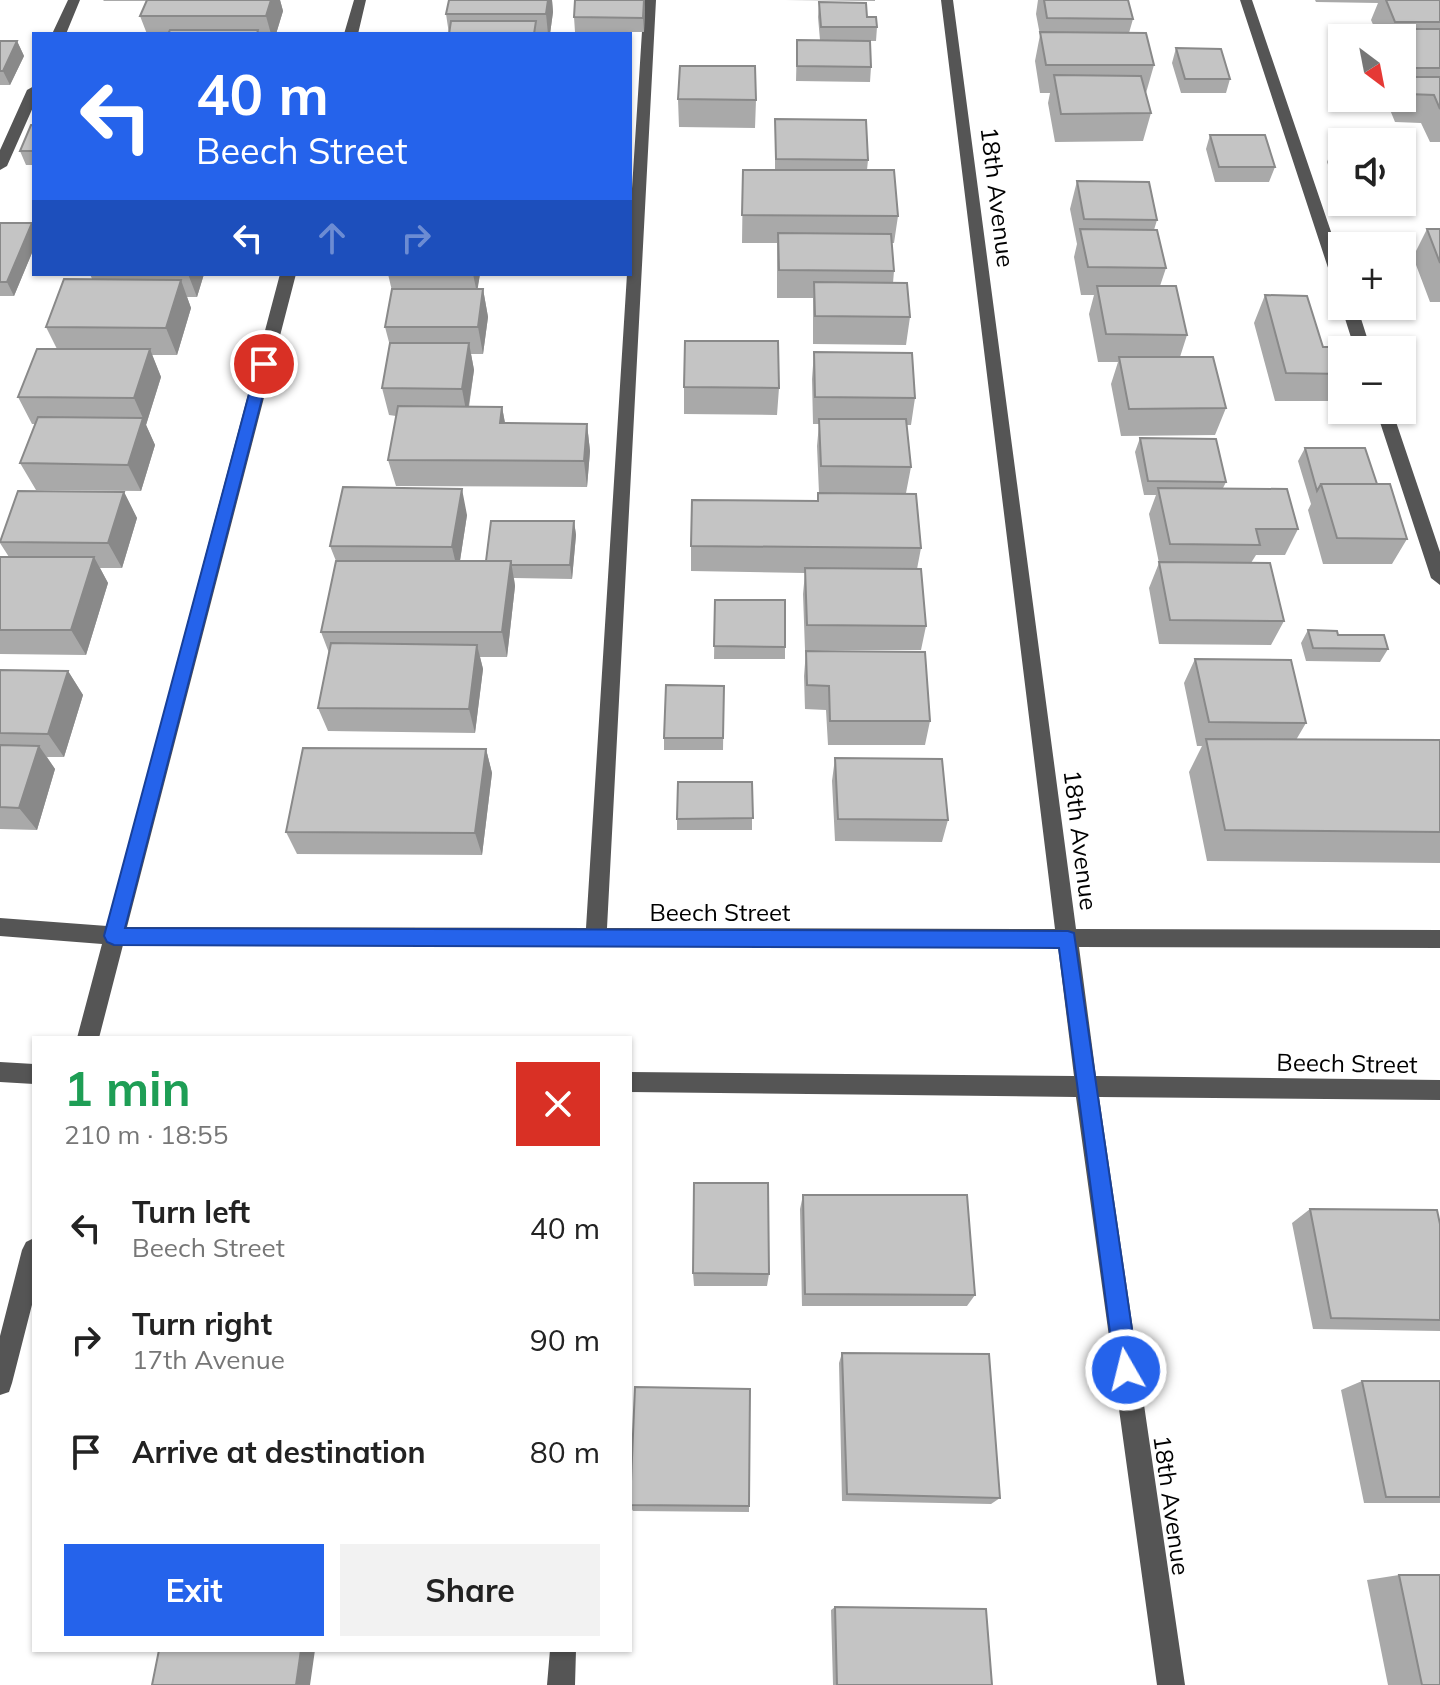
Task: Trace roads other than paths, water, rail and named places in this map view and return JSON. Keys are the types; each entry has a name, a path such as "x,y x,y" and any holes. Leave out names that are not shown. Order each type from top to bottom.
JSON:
{"street":[{"path":"60,32 74,0"},
{"path":"352,32 360,0"},
{"path":"596,938 650,0"},
{"name":"18th Avenue","path":"947,0 1086,1087 1171,1685"},
{"path":"1246,0 1328,244"},
{"path":"0,166 32,94"},
{"path":"89,1036 287,276"},
{"path":"1389,424 1440,578"},
{"name":"Beech Street","path":"0,927 114,936 1440,939"},
{"path":"0,1072 32,1074"},
{"name":"Beech Street","path":"632,1082 1440,1090"},
{"path":"0,1383 32,1258"},
{"path":"561,1685 563,1652"}]}
